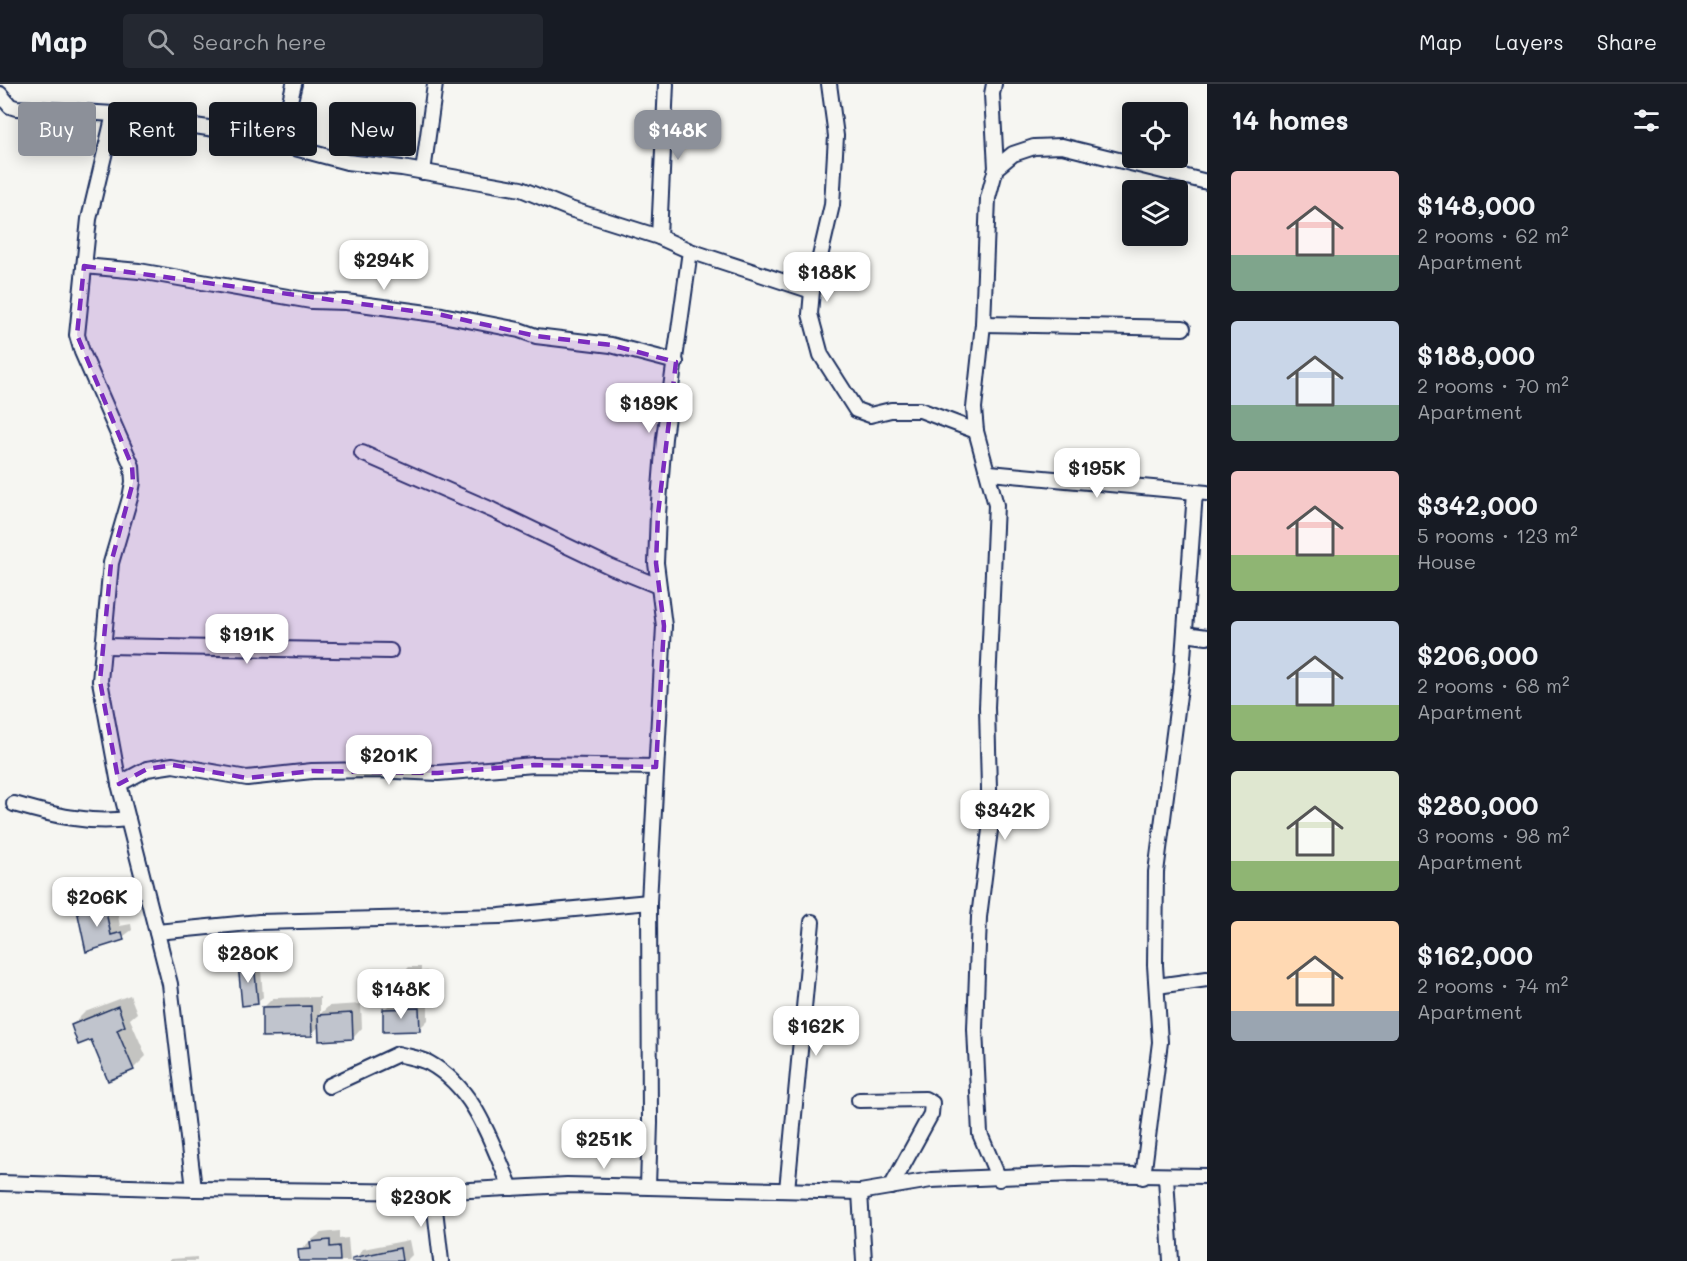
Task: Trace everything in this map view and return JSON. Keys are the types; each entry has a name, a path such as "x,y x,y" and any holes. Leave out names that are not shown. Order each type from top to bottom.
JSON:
{"street":[{"path":"290,102 294,84"},
{"path":"423,172 435,84"},
{"path":"658,237 666,84"},
{"path":"830,84 836,136 832,205 812,291 810,314 821,355 856,410 870,415 891,410 920,410 976,431"},
{"path":"994,84 992,94 996,168 988,198 983,324 974,408 976,431 990,473 996,505 987,707 990,830 980,917 975,1029 980,1134 999,1179"},
{"path":"0,94 9,106 16,108 108,114"},
{"path":"108,138 93,198 77,334 82,352 132,466 133,482 111,563 100,681 128,819 172,994 194,1189"},
{"path":"996,168 1013,154 1034,147 1062,146 1207,182"},
{"path":"317,153 347,162 521,189 591,217 658,237 690,251 812,291"},
{"path":"648,1185 649,902 663,637 656,563 664,438 690,251"},
{"path":"84,266 139,271 310,301 346,302 442,315 519,330 536,336 611,345 676,362"},
{"path":"983,324 1183,328"},
{"path":"362,453 492,510 611,567 658,586"},
{"path":"990,473 1201,493 1173,753 1156,872 1155,965 1160,1042 1143,1177"},
{"path":"1185,634 1207,637"},
{"path":"105,646 390,651"},
{"path":"120,784 147,769 172,765 219,775 264,778 312,771 375,770 438,773 512,765 656,767"},
{"path":"14,804 70,820 104,822 128,819"},
{"path":"157,932 260,922 490,917 649,902"},
{"path":"788,1190 812,922"},
{"path":"1157,986 1207,979"},
{"path":"329,1086 398,1054 427,1062 452,1078 477,1109 511,1188"},
{"path":"859,1100 925,1099 932,1103 931,1114 891,1187"},
{"path":"0,1183 194,1189 433,1192 648,1185 860,1192 931,1180 999,1179 1074,1174 1143,1177 1207,1176"},
{"path":"1166,1177 1172,1261"},
{"path":"433,1192 441,1261"},
{"path":"860,1192 864,1261"}],"highlighted area":[{"path":"84,266 442,315 536,336 611,345 676,362 658,514 656,563 664,626 656,767 534,765 438,773 312,771 247,778 173,765 147,769 119,784 100,681 111,563 133,482 132,466 77,335"}],"building":[{"path":"104,903 111,935 122,932 124,940 86,952 77,910"},
{"path":"254,963 258,1004 242,1006 238,964"},
{"path":"398,975 412,976 412,980 418,980 418,1002 377,1002 377,981 398,980"},
{"path":"118,1006 125,1026 117,1030 134,1070 108,1081 91,1040 78,1045 71,1025"},
{"path":"311,1006 312,1036 262,1037 262,1007"},
{"path":"419,1008 420,1031 383,1032 383,1009"},
{"path":"352,1013 353,1039 319,1041 318,1015"},
{"path":"330,1240 330,1247 339,1246 340,1261 299,1261 298,1250 311,1249 310,1242"},
{"path":"400,1248 402,1261 352,1261 352,1258"}]}
